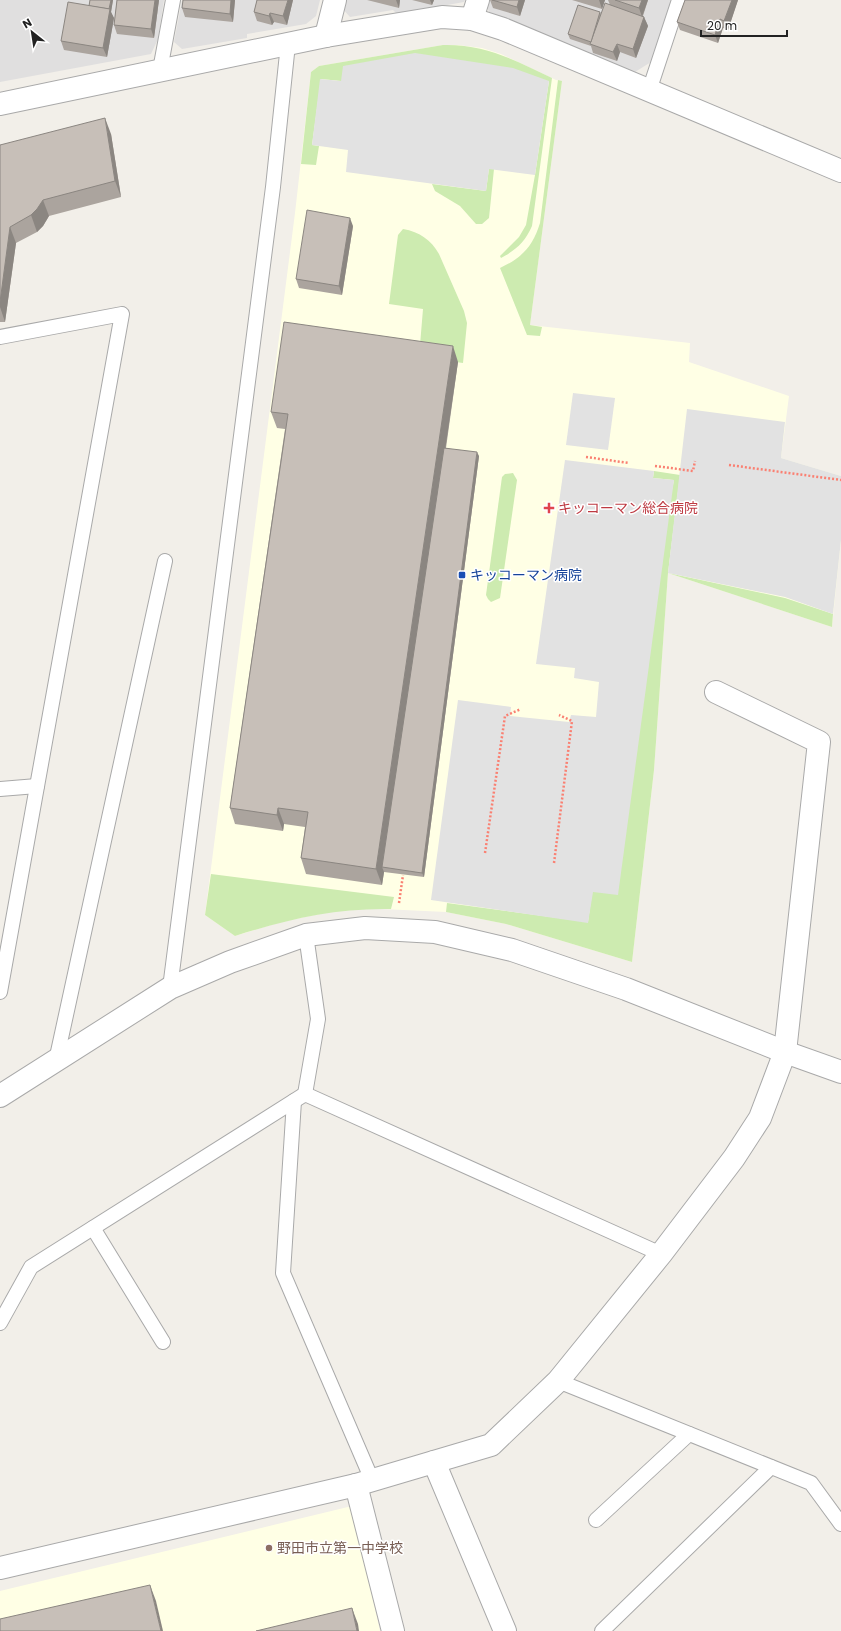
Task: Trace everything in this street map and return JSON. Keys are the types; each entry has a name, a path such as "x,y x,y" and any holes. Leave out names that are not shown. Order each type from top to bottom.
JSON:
{"street":[{"path":"326,36 334,0"},
{"path":"0,104 326,36 442,17 475,9 503,29 841,171"},
{"path":"0,1568 364,1482 492,1445 558,1381 660,1254 734,1158 760,1118 785,1052 819,742 716,692"},
{"path":"0,1096 170,988 230,962 306,935 366,928 435,932 512,950 626,989 785,1052 841,1072"},
{"path":"434,1462 505,1631"},
{"path":"364,1482 393,1631"}],"lane":[{"path":"160,70 173,0"},
{"path":"649,91 679,0"},
{"path":"170,988 273,187 288,44"},
{"path":"0,337 122,314 0,992"},
{"path":"56,1061 165,561"},
{"path":"0,789 37,786"},
{"path":"306,935 318,1019 300,1097 283,1273 364,1482"},
{"path":"0,1323 30,1267 300,1097"},
{"path":"300,1097 660,1254"},
{"path":"93,1228 163,1342"},
{"path":"558,1381 811,1483 841,1524"},
{"path":"596,1520 689,1434"},
{"path":"602,1631 771,1467"}],"path":[{"path":"586,456 629,463"},
{"path":"655,466 693,471 695,461"},
{"path":"730,465 841,480"},
{"path":"485,853 505,716 521,709"},
{"path":"554,862 572,722 559,715"},
{"path":"398,906 404,874"}],"shaded area":[{"path":"0,0 164,0 158,39 151,54 0,82"},
{"path":"182,0 320,0 316,16 306,24 247,34 247,38 182,49 174,42"},
{"path":"344,0 465,0 464,2 397,14 393,10 350,17 342,8"},
{"path":"484,0 671,0 651,62 635,72 490,14"},
{"name":"キッコーマン総合病院","path":"443,45 482,48 501,54 556,80 562,81 530,325 690,343 689,362 789,396 781,458 841,476 841,540 832,627 668,573 654,770 632,962 506,924 446,912 361,908 324,913 281,922 235,936 205,915 295,213 311,72 319,66"},
{"path":"415,53 513,68 549,81 535,175 489,169 486,191 346,172 348,150 312,145 320,79 341,81 343,66"},
{"path":"573,393 615,398 608,450 566,445"},
{"path":"687,409 785,422 781,458 841,476 841,540 833,614 785,597 668,573"},
{"path":"565,460 654,471 653,478 674,480 618,895 593,892 588,923 431,900 458,700 511,707 510,716 569,722 571,715 596,717 599,682 574,678 575,668 536,664"},
{"name":"野田市立第一中学校","path":"352,1506 380,1631 0,1631 0,1591"}],"green space":[{"path":"443,45 458,45 486,50 512,59 552,78 532,226 520,245 501,258 500,256 519,237 526,225 549,81 341,81 321,79 312,145 319,146 316,165 301,164 311,72 319,66"},
{"path":"558,80 562,81 530,325 542,327 540,336 527,335 500,268 515,260 526,250 534,238 540,223"},
{"path":"489,168 494,169 489,218 482,224 476,224 460,206 435,191 432,184 486,191"},
{"path":"403,229 415,232 424,237 439,254 464,311 467,323 463,363 419,357 423,309 389,304 398,235"},
{"path":"654,471 680,475 668,573 654,770 632,962 506,924 446,912 447,903 588,922 592,892 674,480 653,478"},
{"path":"513,473 517,480 500,598 491,602 486,595 502,477 505,474"},
{"path":"668,573 785,598 833,614 832,627"},
{"path":"211,874 394,897 391,909 350,910 312,916 274,924 235,936 205,915"}],"building":[{"path":"90,0 111,0 109,9 89,6"},
{"path":"117,0 155,0 151,29 114,25"},
{"path":"183,0 231,0 230,14 182,8"},
{"path":"257,0 288,0 283,16 270,13 269,16 254,12"},
{"path":"492,0 519,0 517,7"},
{"path":"615,0 642,0 639,8"},
{"path":"685,0 732,0 724,21 720,19 715,35 677,22"},
{"path":"68,2 110,9 103,48 61,41"},
{"path":"605,3 644,17 633,49 617,44 613,52 590,44"},
{"path":"578,5 600,12 591,42 568,34"},
{"path":"105,118 115,181 43,200 31,215 10,227 0,302 0,145"},
{"path":"307,210 350,218 339,286 296,279"},
{"path":"284,322 453,346 376,869 301,858 308,812 278,808 277,815 230,808 288,414 271,412"},
{"path":"444,448 477,452 422,873 382,867"},
{"path":"150,1585 161,1631 0,1631 0,1619"},
{"path":"352,1608 357,1631 256,1631"}],"place":[{"name":"キッコーマン総合病院","path":"549,508"},
{"name":"キッコーマン病院","path":"462,575"},
{"name":"野田市立第一中学校","path":"269,1548"}]}
